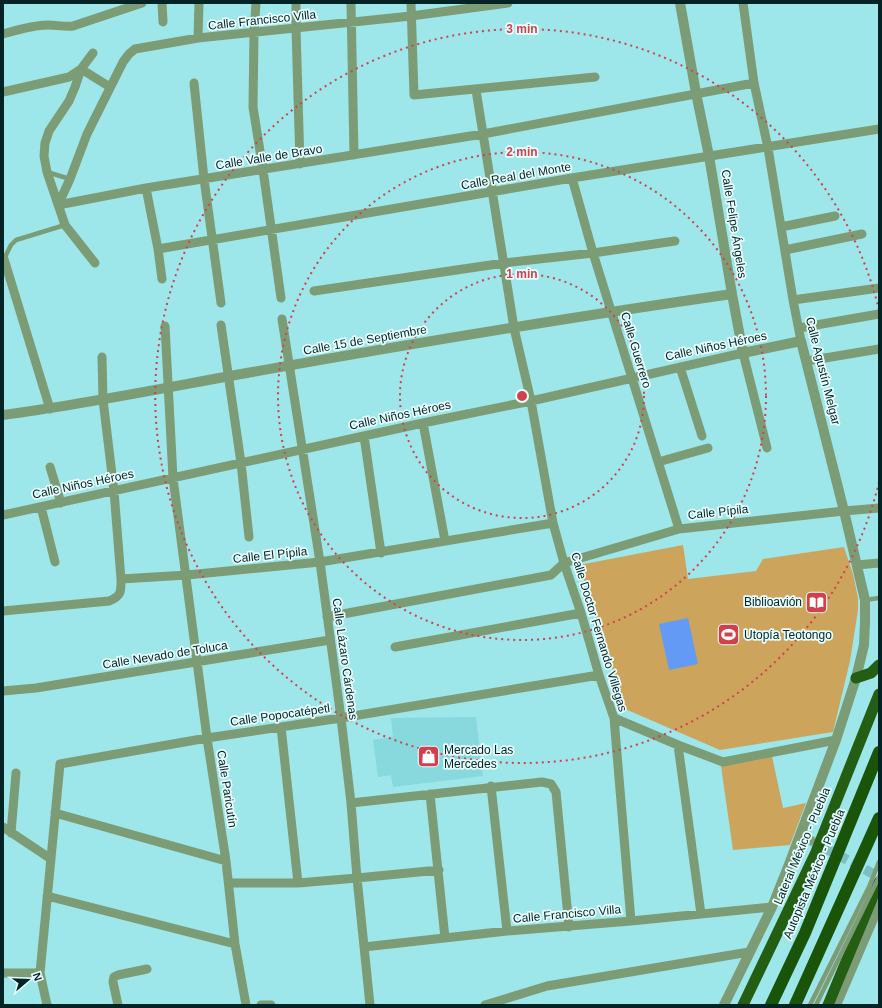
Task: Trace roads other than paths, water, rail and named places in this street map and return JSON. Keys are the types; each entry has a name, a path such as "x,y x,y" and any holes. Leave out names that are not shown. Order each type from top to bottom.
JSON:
{"highway":[{"path":"856,678 871,673 879,665"},
{"name":"Lateral México - Puebla","path":"743,1005 816,852 879,694"},
{"name":"Autopista México - Puebla","path":"771,1005 805,933 879,752"},
{"path":"795,1005 879,818"},
{"path":"828,1005 879,882"}],"street":[{"path":"3,34 40,26 73,26 142,3"},
{"path":"162,3 163,22"},
{"path":"198,38 199,3"},
{"path":"256,3 253,107 281,298"},
{"path":"296,3 300,164"},
{"path":"351,3 354,155"},
{"path":"411,3 414,95 595,77"},
{"name":"Calle Francisco Villa","path":"58,205 70,179 87,134 122,62 135,49 198,38 351,23 508,3"},
{"name":"Calle Felipe Ángeles","path":"680,3 709,156 743,353 767,448"},
{"name":"Calle Agustín Melgar","path":"724,1005 772,907 836,740 856,678 864,645 865,622 864,600 857,565 793,300 768,148 754,83 743,3"},
{"path":"3,92 69,77 81,69 93,53"},
{"path":"81,69 110,87"},
{"path":"81,69 76,87 69,101 49,130 45,144 44,156 47,172 65,225 95,263"},
{"path":"194,83 204,179 221,303"},
{"name":"Calle Valle de Bravo","path":"58,205 146,188 483,134 754,83"},
{"name":"Calle Doctor Fernando Villegas","path":"476,90 514,328 531,401 553,523 599,675 614,718 631,921"},
{"name":"Calle Real del Monte","path":"158,249 572,178 768,148 879,129"},
{"name":"Calle Guerrero","path":"572,178 593,253 679,529"},
{"path":"146,188 158,249 162,279"},
{"path":"780,227 835,216"},
{"path":"785,250 862,234"},
{"path":"314,291 504,263 593,253 674,241"},
{"path":"4,259 50,409"},
{"path":"793,300 879,288"},
{"name":"Calle 15 de Septiembre","path":"3,415 103,400 290,366 612,311 732,294"},
{"path":"799,328 879,314"},
{"name":"Calle Lázaro Cárdenas","path":"282,319 320,562 341,718 351,803 370,1005"},
{"path":"221,324 241,463 249,537"},
{"name":"Calle Paricutín","path":"165,326 174,478 207,738 229,883 235,944 246,1005"},
{"name":"Calle Niños Héroes","path":"3,515 802,341"},
{"path":"807,361 879,349"},
{"path":"3,611 110,600 117,598 121,592 114,491 103,400 102,357"},
{"path":"680,367 702,436"},
{"path":"423,423 445,541"},
{"path":"364,436 380,553"},
{"path":"658,462 708,448"},
{"path":"50,467 61,503"},
{"path":"41,507 55,562"},
{"name":"Calle Pípila","path":"564,563 679,529 879,508"},
{"name":"Calle El Pípila","path":"121,579 187,576 320,562 553,523"},
{"path":"327,617 551,575 564,563"},
{"path":"857,565 879,563"},
{"path":"395,647 581,613"},
{"name":"Calle Nevado de Toluca","path":"3,691 36,688 197,663 330,640"},
{"name":"Calle Popocatépetl","path":"55,813 60,764 207,738 341,718 599,675"},
{"path":"614,718 723,762 836,740"},
{"path":"281,727 298,883"},
{"path":"678,745 701,914"},
{"path":"11,833 16,773"},
{"path":"351,803 492,786 542,782 551,784 556,792 569,927"},
{"path":"492,786 507,931"},
{"path":"430,794 445,938"},
{"path":"47,1005 40,973 55,813 226,861"},
{"path":"3,827 51,859"},
{"path":"800,835 810,840"},
{"path":"229,883 298,883 439,870"},
{"path":"47,896 235,944"},
{"path":"836,1005 879,905"},
{"name":"Calle Francisco Villa","path":"364,947 507,931 569,927 772,907"},
{"path":"486,1005 547,986 749,952"},
{"path":"118,1005 112,982 114,977 147,969"},
{"path":"3,973 40,973"},
{"path":"261,1005 271,1005"}],"lane":[{"path":"47,172 70,179"},
{"path":"4,259 11,245 16,240 65,225"},
{"path":"864,600 879,598"},
{"path":"810,1005 869,887 879,862"},
{"path":"816,1005 879,877"}],"water":[{"path":"688,618 698,664 669,670 659,624"}],"tunnel":[{"path":"812,841 879,877"}],"place":[{"name":"Biblioavión","path":"817,602"},
{"name":"Utopía Teotongo","path":"728,635"},
{"name":"Mercado Las Mercedes","path":"428,757"}]}
